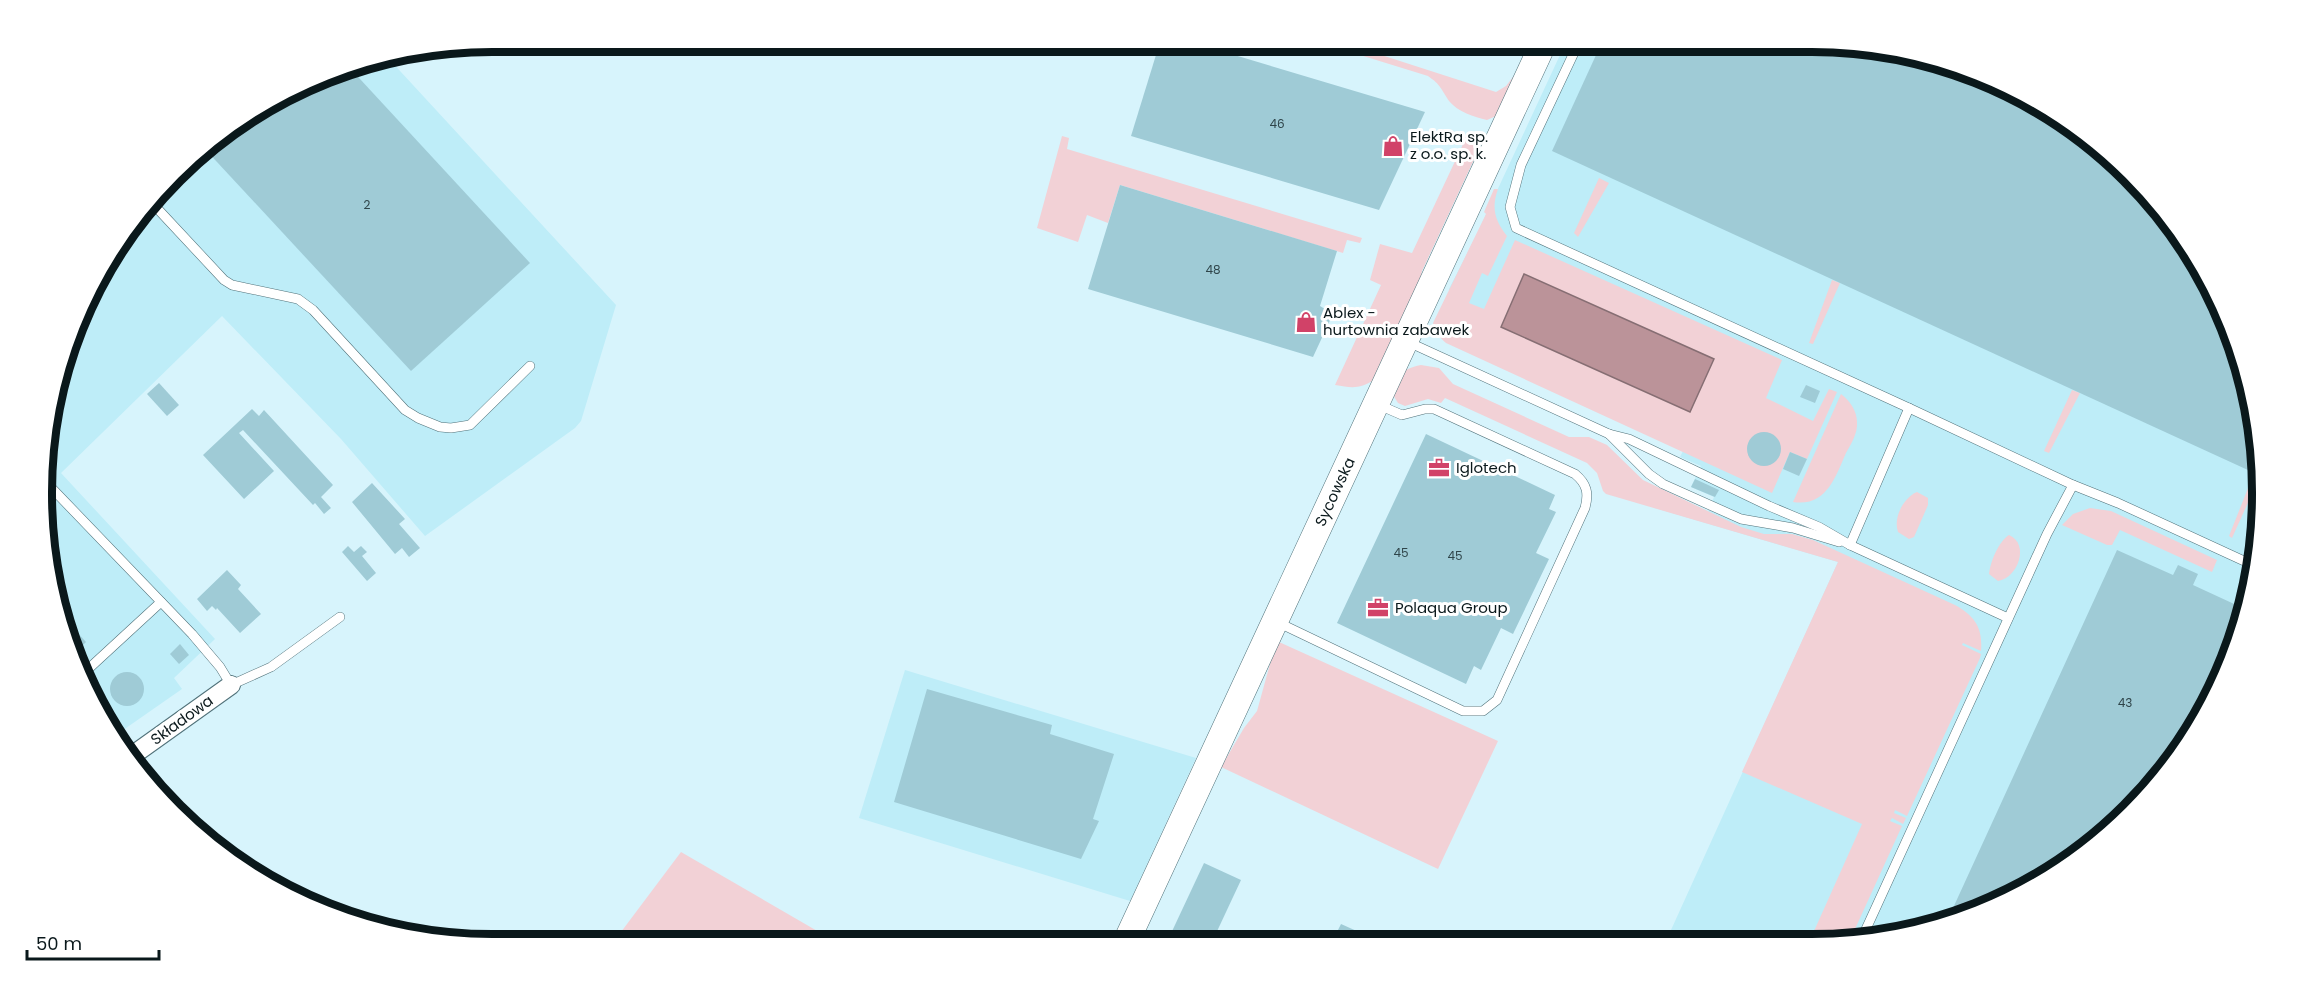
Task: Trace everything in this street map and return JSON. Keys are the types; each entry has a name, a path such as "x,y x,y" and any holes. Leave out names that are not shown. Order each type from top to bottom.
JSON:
{"street":[{"name":"Sycowska","path":"1130,934 1539,52"},
{"name":"Składowa","path":"137,751 231,685"}],"lane":[{"path":"1574,52 1521,165 1510,207 1516,228 2246,562"},
{"path":"157,209 224,280 232,285 298,299 314,310 405,410 429,424 451,428 470,425 530,366"},
{"path":"1405,341 1819,527 1850,545 2008,618"},
{"path":"1275,621 1463,711 1483,711 1497,700 1585,508 1587,489 1583,480 1575,474 1434,409 1425,408 1402,415 1376,404"},
{"path":"1850,545 1909,408"},
{"path":"1609,434 1649,474 1664,484 1741,519 1793,528 1850,545"},
{"path":"1865,930 2008,618 2073,484"},
{"path":"52,489 211,656 231,685 271,667 340,617"},
{"path":"89,668 161,602"}],"shaded area":[{"path":"1350,52 1372,52 1496,92 1506,86 1519,69 1496,116 1487,120 1472,116 1457,108 1428,76"},
{"path":"1561,52 1811,52 1840,53 1897,61 1980,86 2031,112 2079,144 2101,162 2142,203 2177,248 2192,273 2218,324 2228,351 2248,436 2251,464 2251,522 2243,579 2236,607 2218,662 2206,688 2177,738 2160,761 2142,783 2101,824 2056,859 2006,888 1953,910 1897,925 1840,933 1669,934 1838,562 1655,508 1664,492 1708,511 1714,497 1691,487 1701,466 1680,457 1683,451 1474,352 1449,289"},
{"path":"394,64 616,305 581,421 575,428 425,536 341,439 222,316 61,473 215,639 174,678 182,689 122,730 98,688 76,635 56,550 52,493 56,436 76,351 98,298 127,248 162,203 203,162 248,127 298,98 351,76"},
{"path":"1450,130 1470,139 1478,151 1422,271 1420,283 1374,380 1356,387 1335,385 1381,285 1370,280 1380,244 1412,253 1465,140 1447,131"},
{"path":"1062,136 1069,138 1067,149 1362,238 1360,243 1347,240 1343,253 1120,185 1108,223 1087,215 1078,242 1037,228"},
{"path":"1599,178 1609,183 1578,237 1574,233"},
{"path":"1494,189 1498,189 1495,214 1507,236 1488,276 1482,273 1469,303 1484,309 1515,240 1782,360 1766,398 1813,421 1829,389 1837,392 1807,459 1790,452 1772,493 1446,343 1438,334 1433,323 1486,214 1484,212"},
{"path":"1524,274 1714,359 1690,412 1501,327"},
{"path":"1832,280 1840,283 1813,344 1809,343"},
{"path":"1421,365 1439,368 1453,384 1569,437 1589,437 1607,445 1643,480 1741,527 1764,534 1792,534 1813,540 1955,605 1973,618 1981,636 1981,651 1963,643 1962,645 1981,654 1980,658 1907,816 1895,810 1894,813 1906,818 1903,824 1892,818 1890,821 1902,826 1854,932 1813,934 1862,824 1742,772 1838,562 1606,494 1597,473 1587,463 1445,398 1441,403 1428,399 1405,406 1398,403 1393,395 1401,374"},
{"path":"2072,390 2080,393 2049,453 2044,451"},
{"path":"1841,394 1856,414 1857,426 1854,438 1828,489 1814,500 1793,502"},
{"path":"2252,479 2252,494 2232,538 2229,536"},
{"path":"1917,492 1928,498 1928,505 1914,537 1909,539 1898,532 1898,515 1907,499"},
{"path":"2090,508 2111,511 2217,560 2212,572 2120,530 2112,545 2107,545 2062,525 2073,514"},
{"path":"2009,535 2019,546 2019,560 2011,574 1998,581 1989,574 1990,569 1999,547"},
{"path":"1279,642 1498,741 1438,869 1221,767 1257,711 1273,653"},
{"path":"905,670 1196,758 1130,901 859,818"},
{"path":"681,852 822,934 620,934"}],"building":[{"path":"1157,52 1224,52 1425,112 1379,210 1131,136"},
{"path":"1597,52 1840,53 1897,61 1980,86 2056,127 2101,162 2142,203 2177,248 2206,298 2228,351 2243,407 2251,472 1552,151"},
{"path":"356,75 530,263 411,371 211,155 248,127 298,98"},
{"path":"1120,185 1337,251 1320,306 1333,314 1313,357 1088,289"},
{"path":"159,383 179,405 167,416 147,394"},
{"path":"1806,385 1820,391 1815,403 1800,397"},
{"path":"252,409 259,416 264,410 333,485 321,497 331,508 324,514 243,430 239,433 274,471 244,499 203,455"},
{"path":"1764,432 1776,437 1781,449 1776,461 1764,466 1752,461 1747,449 1752,437"},
{"path":"1426,434 1555,495 1549,509 1556,512 1536,553 1549,559 1513,634 1501,628 1481,670 1474,666 1466,684 1337,623"},
{"path":"1790,452 1807,459 1799,476 1783,469"},
{"path":"1695,479 1719,490 1715,497 1691,487"},
{"path":"372,483 405,519 399,524 420,548 409,557 402,548 395,554 352,502"},
{"path":"348,546 354,552 361,546 367,552 362,556 376,573 367,581 342,552"},
{"path":"2117,550 2173,575 2178,565 2198,574 2193,585 2236,605 2228,635 2206,688 2177,738 2142,783 2101,824 2056,859 2006,888 1952,910"},
{"path":"227,570 241,585 238,589 261,614 240,633 217,608 216,610 212,606 207,611 197,599"},
{"path":"74,629 86,642 81,647"},
{"path":"180,644 189,655 179,664 170,654"},
{"path":"127,672 139,677 144,689 139,701 127,706 115,701 110,689 115,677"},
{"path":"927,689 1052,725 1050,734 1114,754 1093,819 1099,821 1081,859 894,802"},
{"path":"1204,863 1241,880 1216,934 1171,934"},
{"path":"1341,924 1363,934 1336,934"}],"place":[{"name":"ElektRa sp. z o.o. sp. k.","path":"1393,146"},
{"name":"Ablex - hurtownia zabawek","path":"1306,322"},
{"name":"Iglotech","path":"1439,468"},
{"name":"Polaqua Group","path":"1378,608"}]}
